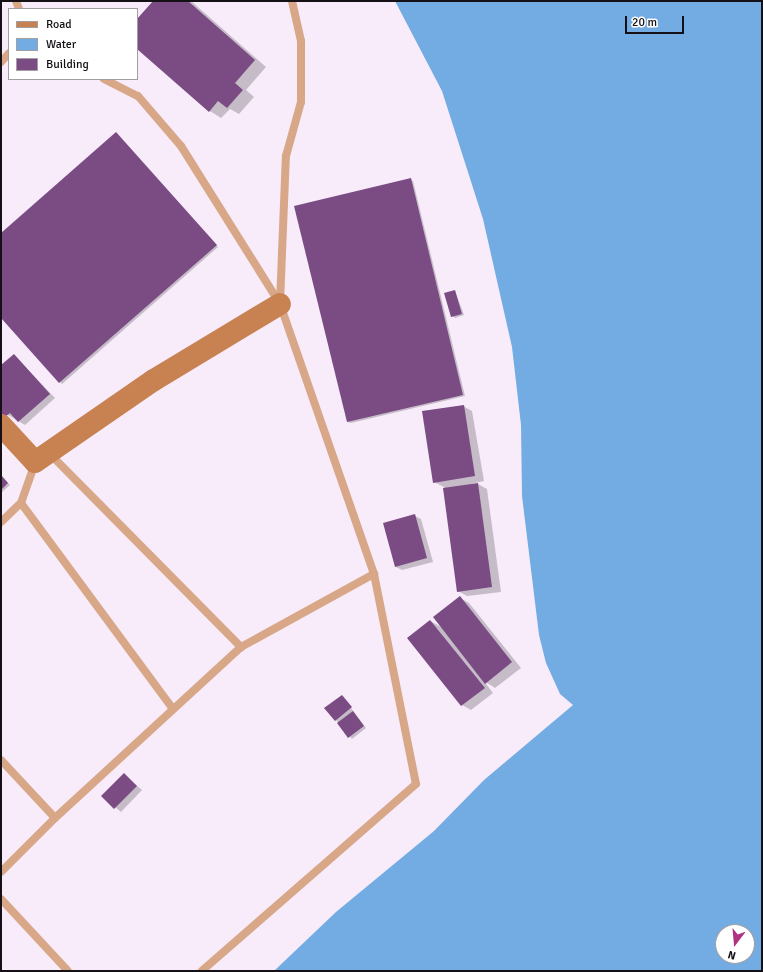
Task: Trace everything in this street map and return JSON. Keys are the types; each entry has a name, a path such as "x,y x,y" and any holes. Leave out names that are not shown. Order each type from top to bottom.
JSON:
{"street":[{"path":"1,425 42,457 154,380 280,304"}],"lane":[{"path":"280,304 286,156 301,102 301,41 292,1"},
{"path":"1,62 8,54"},
{"path":"106,80 138,96 182,146 280,304 374,574 416,784 202,971"},
{"path":"1,522 21,503 42,457 241,647"},
{"path":"21,503 172,708"},
{"path":"1,872 55,818 172,708 241,647 374,574"},
{"path":"1,760 55,818"},
{"path":"1,899 68,971"}],"water":[{"path":"395,1 762,1 762,971 274,971 336,912 434,831 484,780 573,705 560,694 546,663 539,635 522,496 521,425 512,347 483,219 442,91"}],"building":[{"path":"153,1 188,1 255,60 235,83 243,90 227,108 218,101 209,112 138,50 138,18"},
{"path":"116,132 217,245 59,383 1,318 1,233"},
{"path":"411,178 463,395 347,422 294,206"},
{"path":"455,290 462,314 451,317 444,293"},
{"path":"14,354 50,394 18,422 10,413 5,417 1,413 1,365"},
{"path":"464,405 475,476 433,483 422,411"},
{"path":"1,475 8,483 1,490"},
{"path":"478,483 492,587 457,592 443,488"},
{"path":"415,514 427,558 395,567 383,523"},
{"path":"460,596 512,662 485,684 433,617"},
{"path":"430,620 485,688 461,706 407,638"},
{"path":"342,695 352,707 335,721 324,708"},
{"path":"353,711 364,726 348,738 337,723"},
{"path":"124,773 137,786 114,809 101,796"}]}
